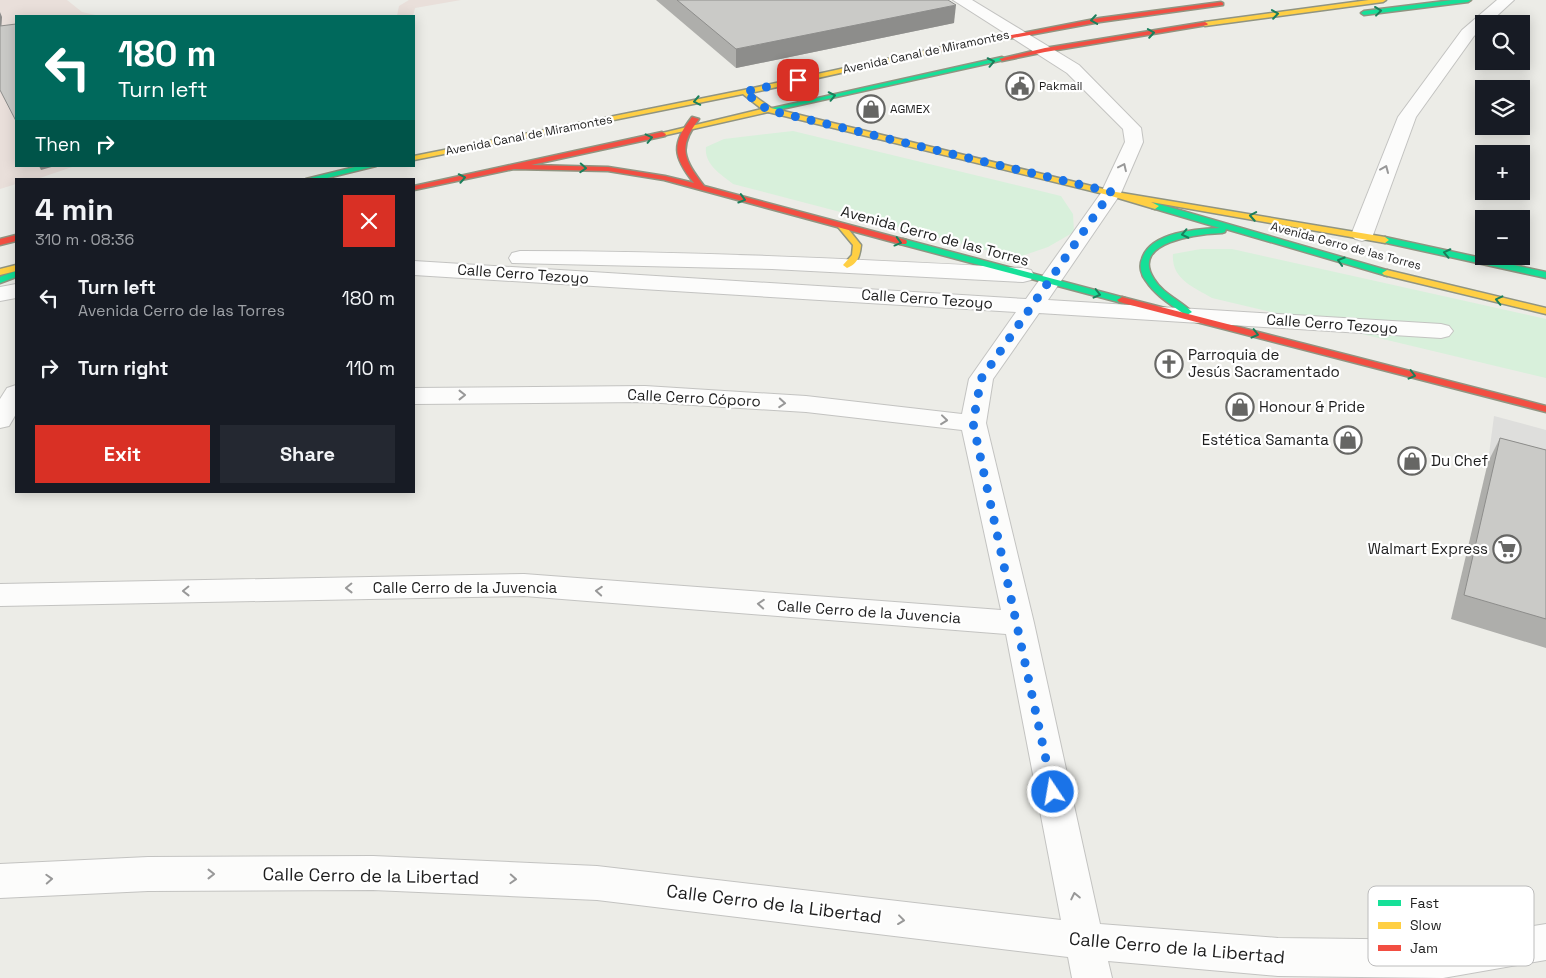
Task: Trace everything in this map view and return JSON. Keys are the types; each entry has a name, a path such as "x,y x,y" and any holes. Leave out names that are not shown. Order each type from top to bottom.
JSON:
{"main road":[{"path":"1227,21 1225,14 1232,10 1302,0"},
{"name":"Avenida Canal de Miramontes","path":"415,188 1046,50 1227,21 1383,0"},
{"name":"Avenida Canal de Miramontes","path":"1227,21 1241,27 1254,27 1468,0"},
{"name":"Avenida Canal de Miramontes","path":"415,158 744,92 1018,33 1093,20 1236,3"},
{"path":"700,187 680,158 679,143 685,130 704,113 744,92"},
{"name":"Avenida Cerro de las Torres","path":"744,92 768,110 1111,192 1358,266 1546,311"},
{"path":"315,178 367,167"},
{"name":"Avenida Cerro de las Torres","path":"516,167 580,168 634,172 700,187 1023,275 1546,410"},
{"name":"Avenida Cerro de las Torres","path":"1111,192 1362,235 1546,275"},
{"path":"842,227 857,245 856,256 847,265"},
{"path":"1219,325 1178,307 1164,296 1145,272 1143,261 1148,251 1160,242 1175,236 1210,230 1234,229"},
{"path":"0,242 15,238"},
{"path":"0,272 15,268"},
{"path":"0,280 15,274"}],"street":[{"path":"961,0 1046,50 1073,70 1132,128 1134,142 1111,192 981,379 973,423 1018,623 1092,978"},
{"path":"1362,235 1371,216 1382,178 1407,117 1468,33 1506,0"},
{"name":"Calle Cerro Tezoyo","path":"415,259 582,257 847,265 1023,275"},
{"name":"Calle Cerro Tezoyo","path":"415,268 1441,330"},
{"path":"0,294 15,291"},
{"name":"Calle Cerro Cóporo","path":"415,396 645,394 806,404 973,423"},
{"name":"Calle Cerro de la Juvencia","path":"0,595 524,585 1018,623"},
{"name":"Calle Cerro de la Libertad","path":"0,881 148,874 373,873 597,883 1084,942 1278,958 1368,958"}],"shaded area":[{"path":"0,0 67,0 82,12 96,15 15,15 15,167 72,167 40,178 15,178 15,184 0,189"},
{"path":"409,0 461,0 415,8 413,15 397,15 399,6"},
{"path":"1494,416 1546,430 1546,478 1488,462"}],"green space":[{"path":"793,131 1061,196 1073,214 1074,232 1048,247 1016,258 733,184 710,164 706,153 706,147 724,139"},
{"path":"1201,249 1232,249 1546,319 1546,378 1212,298 1191,286 1179,276 1173,263 1173,254"}],"building":[{"path":"677,0 948,0 956,5 736,49"},
{"path":"15,24 15,119 0,90 0,26"},
{"name":"Walmart Express","path":"1500,438 1546,450 1546,619 1464,595"}],"traffic: fast":[{"path":"1364,13 1468,0"},
{"path":"768,110 1002,59"},
{"path":"315,178 367,167"},
{"path":"1155,206 1387,273"},
{"path":"1187,312 1163,295 1149,279 1144,265 1148,253 1159,244 1175,236 1222,230"},
{"path":"1385,240 1546,275"},
{"path":"903,242 1122,300"},
{"path":"0,280 15,274"}],"traffic: slow":[{"path":"1205,24 1383,0"},
{"path":"744,92 942,49"},
{"path":"744,92 768,110 1111,193 1155,206"},
{"path":"415,158 744,92"},
{"path":"662,134 768,110"},
{"path":"1118,194 1385,240"},
{"path":"842,227 857,245 856,256 847,265"},
{"path":"0,272 15,268"},
{"path":"1387,273 1546,311"}],"traffic: jam":[{"path":"942,49 1100,20 1221,4"},
{"path":"1002,59 1045,50 1205,24"},
{"path":"695,119 687,129 680,146 683,161 701,187"},
{"path":"415,188 662,134"},
{"path":"517,167 608,169 665,178 903,242"},
{"path":"0,242 15,238"},
{"path":"1122,300 1546,409"}],"place":[{"name":"Pakmail","path":"1020,86"},
{"name":"AGMEX","path":"871,109"},
{"name":"Parroquia de Jesús Sacramentado","path":"1169,364"},
{"name":"Honour & Pride","path":"1240,407"},
{"name":"Estética Samanta","path":"1348,440"},
{"name":"Du Chef","path":"1412,461"},
{"name":"Walmart Express","path":"1507,549"}],"route":[{"path":"798,80 744,92 768,110 809,122 1111,192 981,379 973,423 1018,623 1053,792"}]}
